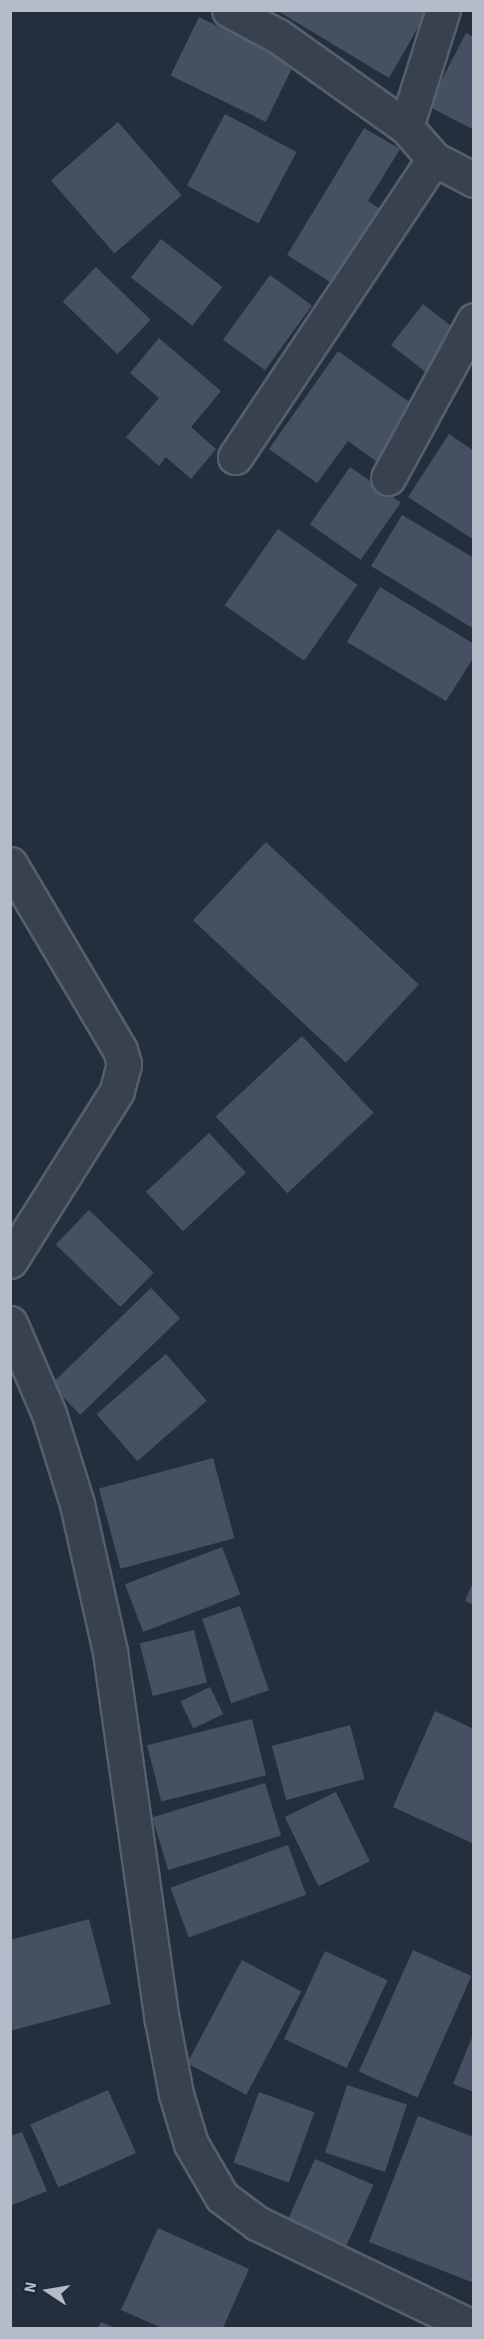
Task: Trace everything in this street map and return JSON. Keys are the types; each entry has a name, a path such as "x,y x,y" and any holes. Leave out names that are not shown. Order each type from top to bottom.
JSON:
{"street":[{"path":"228,10 278,36 406,127 434,159 474,180"},
{"path":"406,127 443,10"},
{"path":"235,457 434,159"},
{"path":"388,478 474,321"},
{"path":"10,864 120,1050 124,1064 117,1091 10,1261"},
{"path":"10,1323 49,1414 76,1504 110,1652 162,2020 176,2094 196,2154 222,2197 257,2223 474,2328"}],"building":[{"path":"276,10 428,10 389,78"},
{"path":"199,17 294,63 266,122 171,75"},
{"path":"466,33 474,37 474,130 428,106"},
{"path":"225,114 297,152 258,224 187,186"},
{"path":"118,122 182,195 114,254 51,180"},
{"path":"364,128 400,149 368,201 385,212 340,288 287,255"},
{"path":"161,239 222,287 192,326 131,278"},
{"path":"96,267 151,320 117,354 63,302"},
{"path":"270,275 312,306 265,370 223,340"},
{"path":"423,304 458,331 426,372 391,345"},
{"path":"159,338 221,391 191,427 216,449 191,479 166,457 159,466 126,437 159,398 130,373"},
{"path":"338,351 423,412 384,467 348,441 317,483 269,449"},
{"path":"449,434 474,451 474,540 408,497"},
{"path":"350,467 401,503 361,560 310,524"},
{"path":"402,515 474,558 474,629 371,566"},
{"path":"278,529 357,585 304,661 225,605"},
{"path":"380,587 474,644 474,657 446,701 347,642"},
{"path":"266,842 419,985 346,1063 193,920"},
{"path":"302,1036 374,1113 287,1193 216,1116"},
{"path":"209,1133 246,1172 183,1231 146,1192"},
{"path":"89,1210 154,1273 120,1307 56,1245"},
{"path":"151,1288 180,1318 80,1415 51,1385"},
{"path":"166,1354 207,1401 137,1461 97,1414"},
{"path":"213,1458 234,1538 121,1569 99,1489"},
{"path":"222,1547 240,1595 143,1632 125,1584"},
{"path":"474,1580 474,1605 465,1601"},
{"path":"240,1606 269,1690 231,1703 202,1619"},
{"path":"194,1630 207,1682 153,1696 140,1644"},
{"path":"210,1687 223,1714 193,1728 180,1701"},
{"path":"435,1711 474,1729 472,1843 393,1807"},
{"path":"252,1719 266,1775 161,1801 147,1745"},
{"path":"350,1725 364,1779 286,1800 272,1746"},
{"path":"265,1783 281,1836 168,1870 152,1817"},
{"path":"336,1792 370,1861 319,1886 285,1817"},
{"path":"288,1845 306,1895 189,1938 171,1888"},
{"path":"89,1919 111,2004 10,2031 10,1940"},
{"path":"413,1950 471,1976 417,2098 359,2072"},
{"path":"325,1951 388,1980 347,2068 284,2039"},
{"path":"242,1960 301,1991 246,2095 187,2063"},
{"path":"474,2035 474,2092 453,2084"},
{"path":"347,2085 407,2104 385,2172 325,2153"},
{"path":"108,2090 136,2153 58,2188 30,2125"},
{"path":"259,2092 314,2112 289,2183 233,2162"},
{"path":"418,2116 474,2137 474,2283 369,2242"},
{"path":"22,2132 47,2191 10,2206 10,2136"},
{"path":"315,2159 373,2185 345,2248 287,2222"},
{"path":"158,2228 249,2269 223,2328 162,2328 121,2310"},
{"path":"101,2322 115,2328 98,2328"}]}
